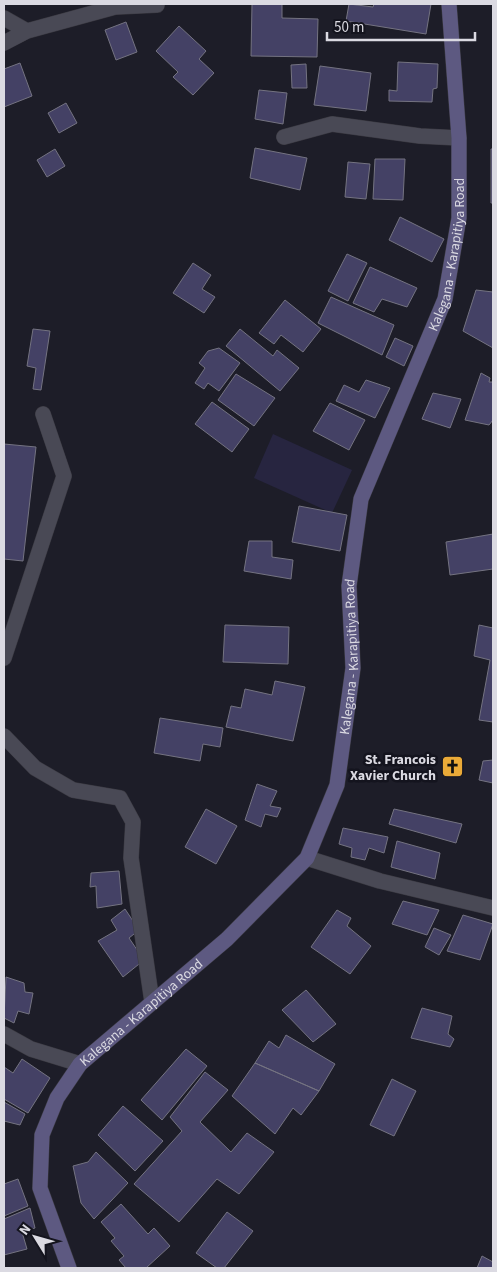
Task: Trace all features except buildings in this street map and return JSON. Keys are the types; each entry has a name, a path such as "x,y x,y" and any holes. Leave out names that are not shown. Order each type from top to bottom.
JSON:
{"main road":[{"name":"Kalegana - Karapitiya Road","path":"67,1267 40,1188 42,1135 57,1098 80,1064 227,939 307,858 337,785 353,668 349,586 361,499 445,299 459,218 459,138 449,4"}],"street":[{"path":"4,43 27,31 115,7 157,5"},
{"path":"4,18 27,31"},
{"path":"284,137 332,124 420,136 459,138"},
{"path":"4,658 64,476 43,414"},
{"path":"4,736 35,768 73,790 120,798 133,822 131,858 152,1002"},
{"path":"307,858 380,880 493,908"},
{"path":"4,1034 31,1049 80,1064"}],"shaded area":[{"path":"273,434 352,470 332,513 254,478"}],"place":[{"name":"St. Francois Xavier Church","path":"452,767"}]}
